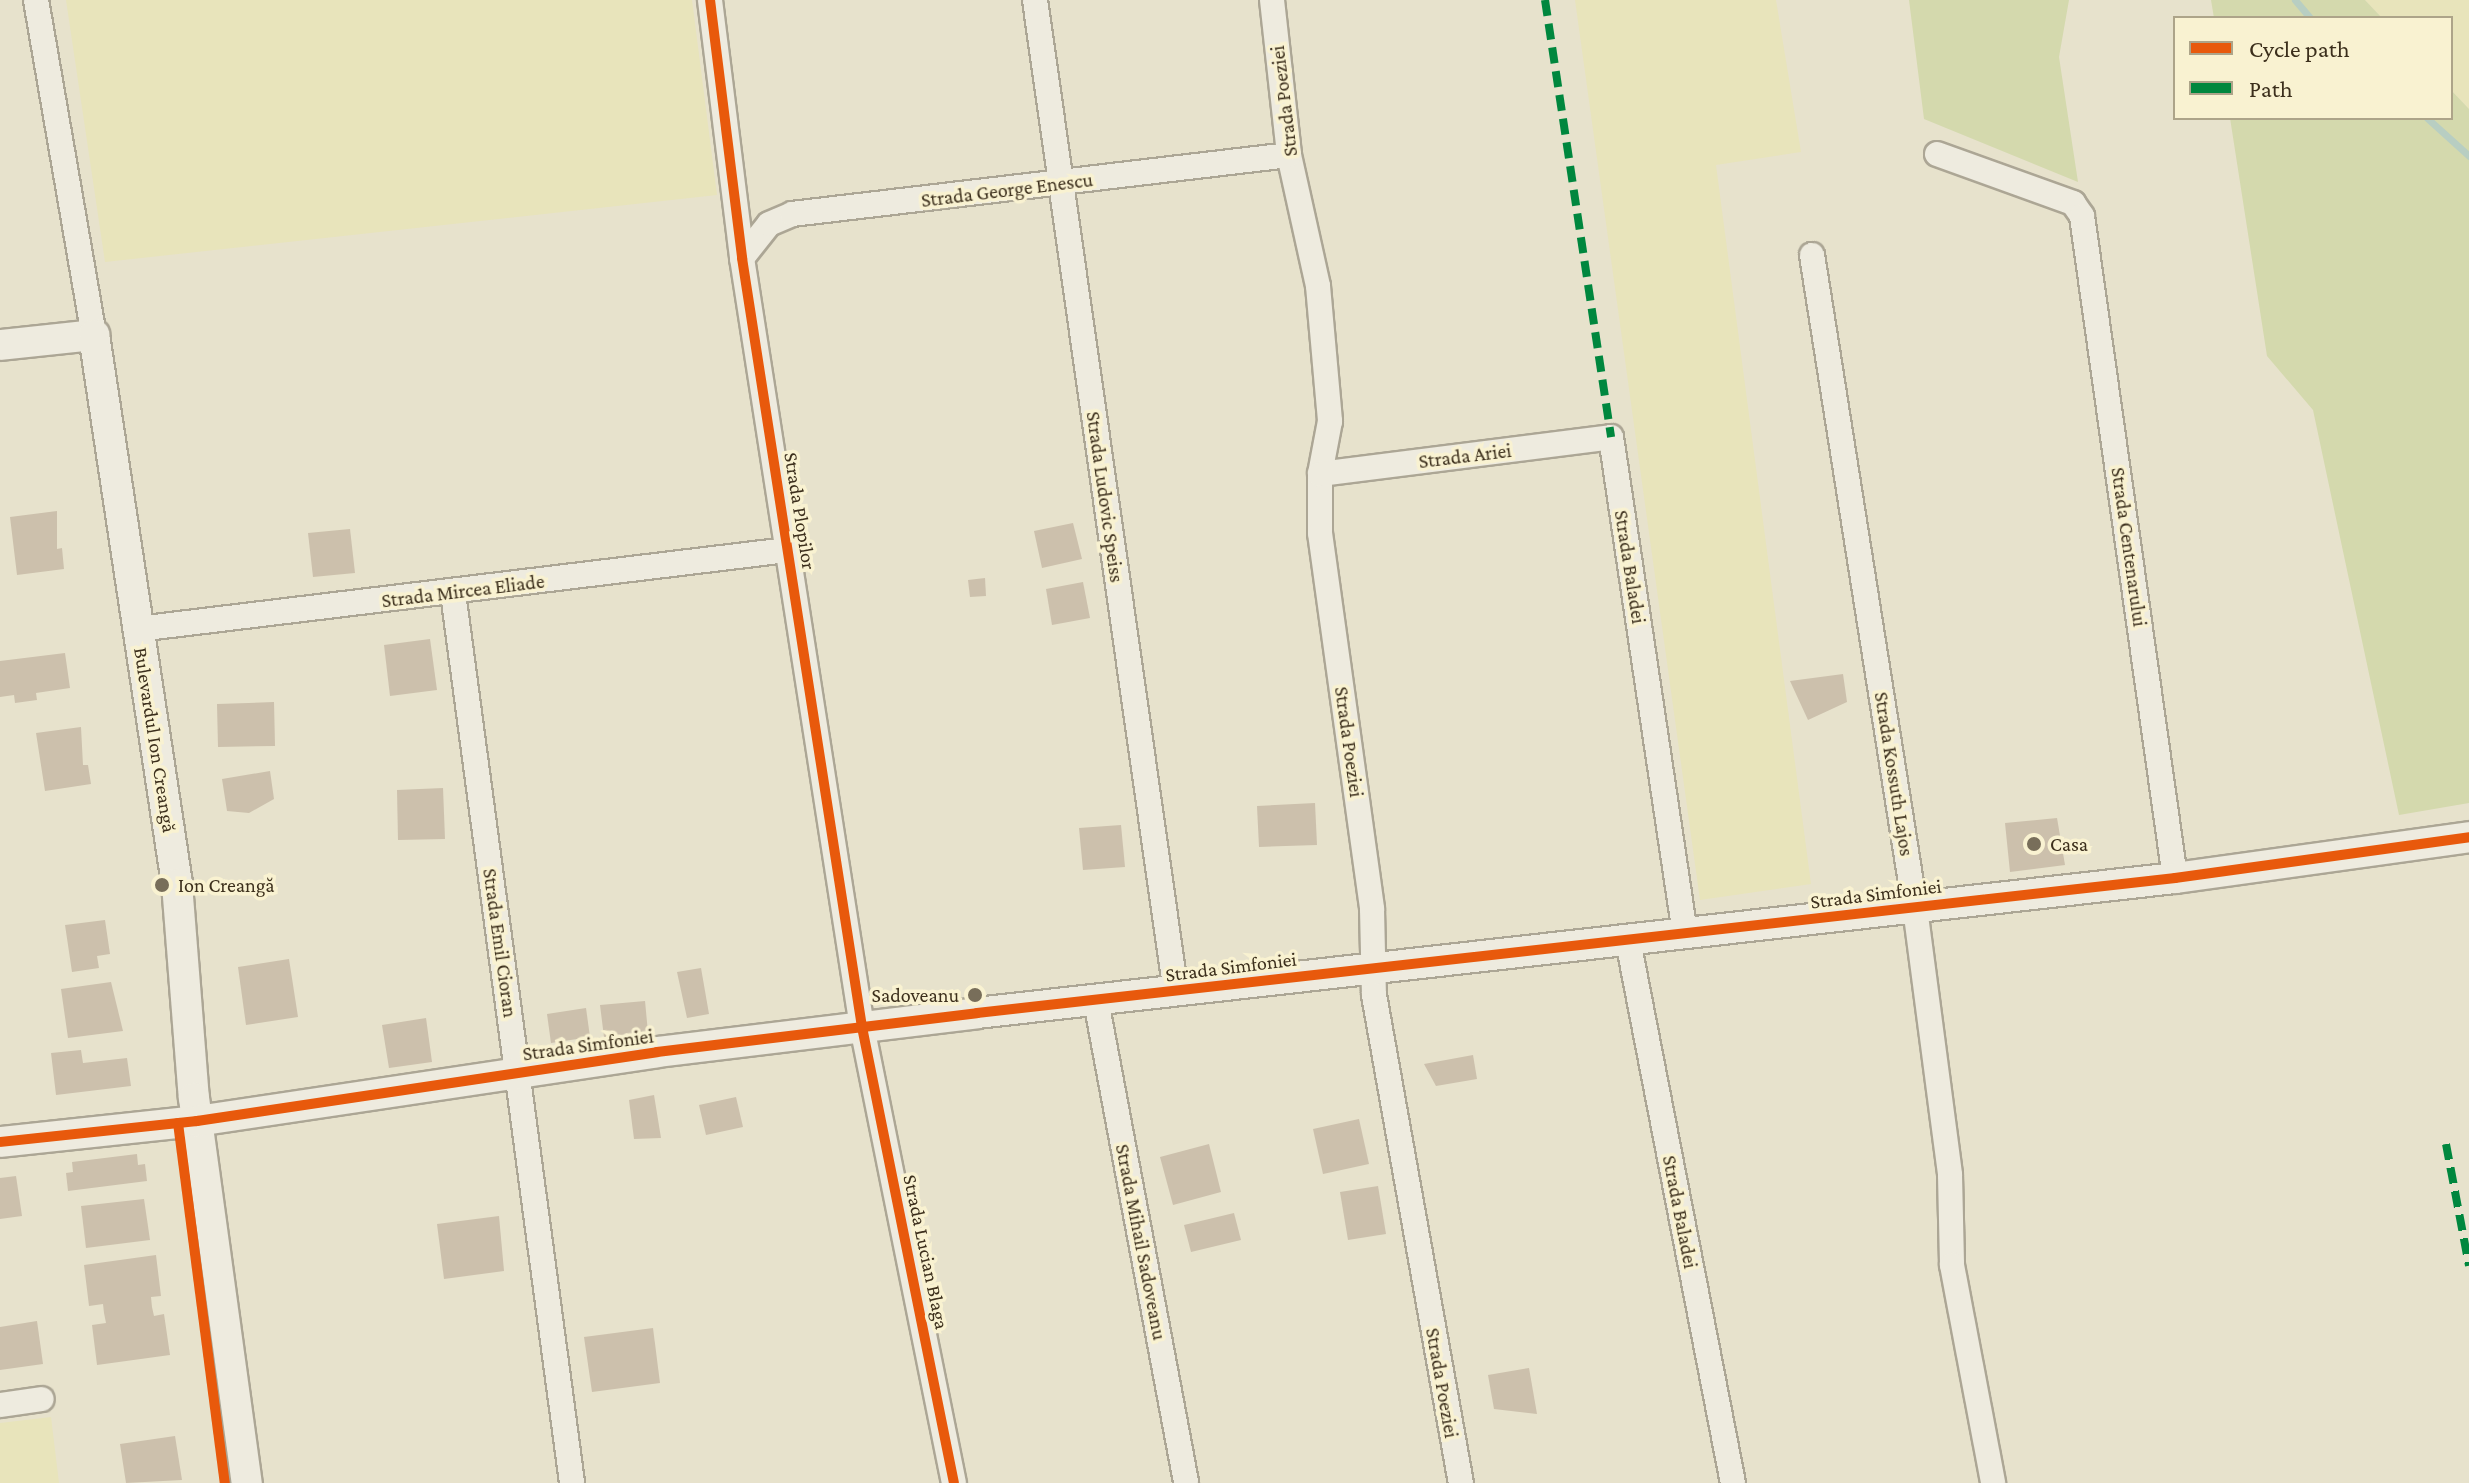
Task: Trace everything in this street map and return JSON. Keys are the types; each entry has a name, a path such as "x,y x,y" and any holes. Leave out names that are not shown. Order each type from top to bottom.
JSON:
{"street":[{"name":"Bulevardul Ion Creangă","path":"36,0 94,335 177,884 197,1121 247,1483"},
{"name":"Strada Plopilor","path":"710,0 742,258 862,1027"},
{"name":"Strada Ludovic Speiss","path":"1035,0 1176,993"},
{"name":"Strada Poeziei","path":"1272,0 1289,155 1318,286 1330,421 1320,474 1320,533 1372,909 1374,995 1461,1483"},
{"name":"Strada Centenarului","path":"1937,154 2073,203 2082,216 2175,878"},
{"name":"Strada George Enescu","path":"742,258 769,224 792,214 1060,185 1289,155"},
{"name":"Strada Kossuth Lajos","path":"1812,255 1915,908 1950,1175 1952,1265 1993,1483"},
{"path":"0,345 94,335"},
{"name":"Strada Ariei","path":"1320,474 1611,437"},
{"name":"Strada Baladei","path":"1611,437 1685,934"},
{"name":"Strada Mircea Eliade","path":"138,629 787,550"},
{"name":"Strada Emil Cioran","path":"453,593 572,1483"},
{"name":"Strada Simfoniei","path":"0,1142 197,1121 517,1073 862,1027 1176,993 1375,966 1628,941 2175,878 2469,837"},
{"name":"Strada Baladei","path":"1628,941 1733,1483"},
{"name":"Strada Mihail Sadoveanu","path":"1096,1001 1186,1483"},
{"name":"Strada Lucian Blaga","path":"862,1027 954,1483"},
{"path":"0,1405 42,1399"}],"shaded area":[{"path":"66,0 692,0 717,195 105,262"},
{"path":"1575,0 1776,0 1801,152 1716,165 1811,884 1700,900"},
{"path":"2365,0 2469,0 2469,109 2453,92 2453,16 2380,16"},
{"path":"51,1417 59,1483 0,1483 0,1423"}],"green space":[{"path":"1909,0 2069,0 2059,57 2078,182 1924,119"},
{"path":"2211,0 2365,0 2380,16 2214,16"},
{"path":"2453,92 2469,109 2469,803 2399,815 2313,410 2267,356 2230,120 2453,120"}],"building":[{"path":"57,511 57,549 62,548 64,569 17,575 10,517"},
{"path":"1073,523 1082,559 1042,568 1034,531"},
{"path":"350,529 355,573 313,577 308,533"},
{"path":"985,578 986,596 970,597 968,580"},
{"path":"1083,582 1090,618 1052,625 1046,589"},
{"path":"430,639 437,690 390,696 384,645"},
{"path":"65,653 70,688 36,693 37,700 15,703 14,695 0,697 0,661"},
{"path":"1843,674 1847,702 1808,720 1790,681"},
{"path":"274,702 275,746 218,747 217,704"},
{"path":"81,727 83,765 88,765 91,784 45,791 36,733"},
{"path":"270,771 274,799 249,813 227,811 222,779"},
{"path":"443,788 445,839 398,840 397,790"},
{"path":"1315,803 1317,845 1259,847 1257,806"},
{"name":"Casa","path":"2057,818 2065,865 2010,872 2005,823"},
{"path":"1121,825 1125,867 1083,870 1079,828"},
{"path":"105,920 110,954 97,956 99,968 72,972 65,925"},
{"path":"289,959 298,1017 246,1025 238,967"},
{"path":"701,968 709,1014 687,1018 677,972"},
{"path":"111,982 123,1031 68,1038 61,989"},
{"path":"645,1001 648,1033 604,1037 600,1005"},
{"path":"586,1008 590,1037 551,1043 547,1014"},
{"path":"426,1018 432,1062 389,1068 382,1025"},
{"path":"81,1050 83,1063 127,1058 131,1086 56,1095 51,1053"},
{"path":"1473,1055 1477,1079 1436,1086 1424,1064"},
{"path":"654,1095 661,1138 634,1139 629,1100"},
{"path":"736,1097 743,1127 706,1135 699,1105"},
{"path":"1359,1119 1369,1164 1323,1174 1313,1129"},
{"path":"1209,1144 1221,1192 1173,1205 1160,1157"},
{"path":"137,1154 138,1165 145,1164 147,1181 68,1191 66,1173 73,1172 72,1162"},
{"path":"16,1176 22,1216 0,1219 0,1178"},
{"path":"1378,1186 1386,1234 1348,1240 1340,1192"},
{"path":"144,1199 150,1240 86,1248 81,1206"},
{"path":"1234,1213 1241,1240 1191,1252 1184,1225"},
{"path":"499,1216 504,1271 444,1279 437,1224"},
{"path":"156,1255 161,1296 151,1297 152,1307 154,1316 164,1314 170,1355 97,1365 92,1325 106,1323 103,1304 89,1306 84,1265"},
{"path":"37,1321 43,1364 0,1370 0,1327"},
{"path":"653,1328 660,1383 592,1392 584,1337"},
{"path":"1529,1368 1537,1414 1494,1409 1488,1375"},
{"path":"175,1436 182,1480 126,1483 120,1444"}],"waterway":[{"path":"2295,0 2308,16"},
{"path":"2429,120 2469,156"}],"marked path":[{"path":"1545,0 1611,437"},
{"path":"2446,1144 2469,1266"}],"cycle path":[{"path":"710,0 742,258 862,1027 954,1483"},
{"path":"0,1142 197,1121 657,1052 2175,878 2469,837"},
{"path":"178,1123 225,1483"}],"place":[{"name":"Casa","path":"2034,844"},
{"name":"Ion Creangă","path":"162,885"},
{"name":"Sadoveanu","path":"975,995"}]}
